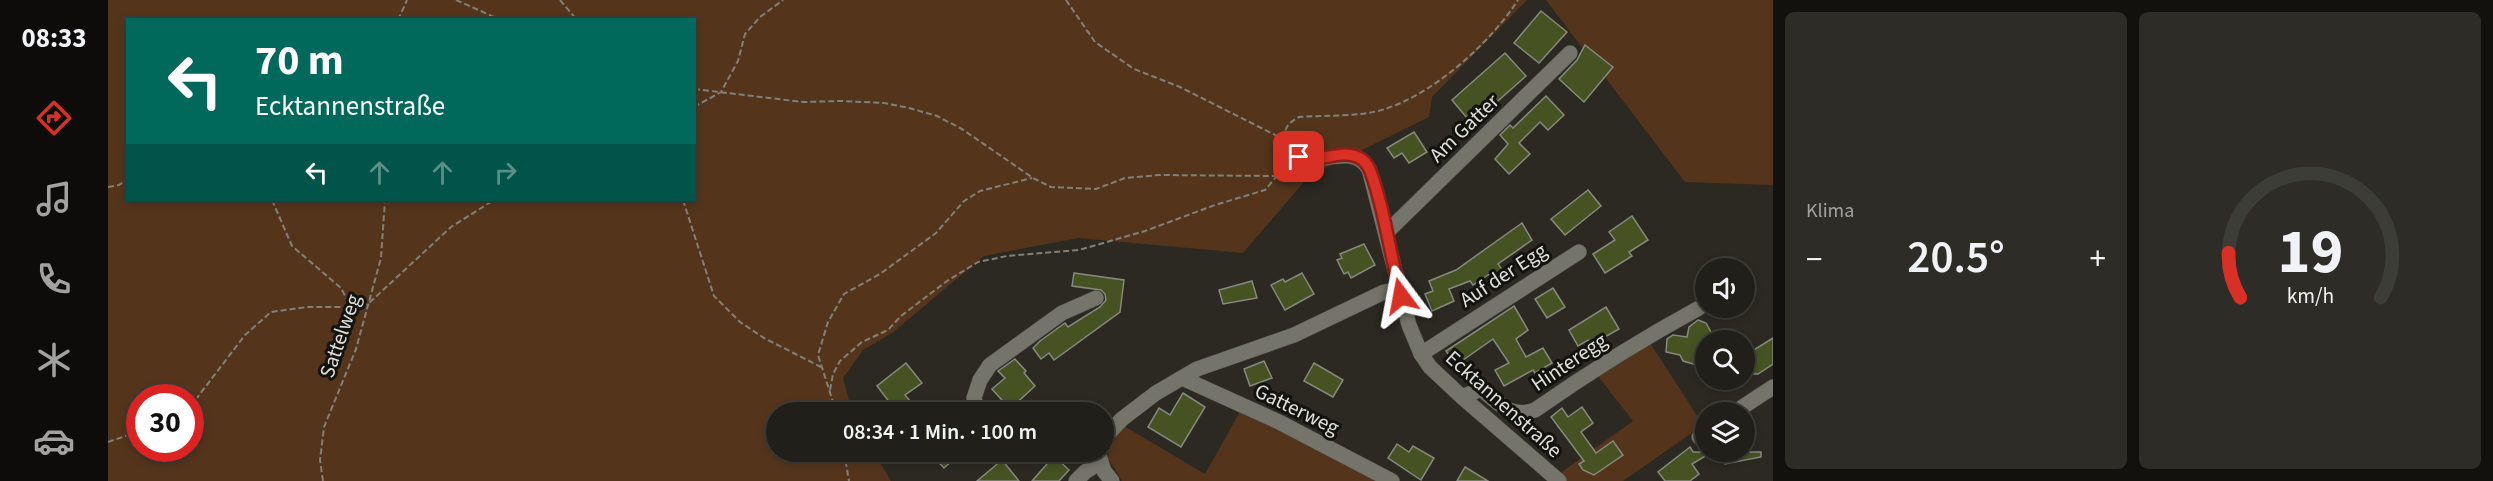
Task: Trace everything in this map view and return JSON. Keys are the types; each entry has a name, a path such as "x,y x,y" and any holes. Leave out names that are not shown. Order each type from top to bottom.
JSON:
{"street":[{"name":"Am Gatter","path":"1386,233 1570,53"},
{"name":"Ecktannenstraße","path":"1299,157 1306,160 1343,155 1358,157 1366,163 1370,169 1408,325 1421,354 1430,367 1462,397 1559,481"},
{"name":"Auf der Egg","path":"1421,354 1579,252"},
{"path":"1114,427 1156,393 1197,369 1294,334 1384,292 1399,289"},
{"path":"975,402 974,398 980,380 990,365 1062,314 1096,298"},
{"name":"Hinteregg","path":"1462,397 1481,388 1506,409 1523,414 1534,410 1639,342 1695,310"},
{"name":"Gatterweg","path":"1182,378 1279,422 1392,481"},
{"path":"1750,402 1773,387"},
{"path":"1076,481 1094,462"},
{"path":"1101,462 1104,471 1112,481"}],"path":[{"path":"399,18 407,0"},
{"path":"456,0 496,18"},
{"path":"561,0 575,18"},
{"path":"696,106 721,92 738,61 745,34 760,17 783,0"},
{"path":"1066,0 1095,42 1134,69 1180,87 1285,140"},
{"path":"696,89 803,102 841,100 909,108 937,116 962,129 1033,178 1051,187 1096,189 1125,178 1159,175 1277,176 1288,171 1299,157 1288,149 1285,140 1284,131 1288,123 1299,117 1384,110 1430,86 1456,68 1486,39 1518,0"},
{"path":"830,390 833,374 840,361 862,342 888,330 910,309 978,262 1007,256 1079,250 1101,244 1265,190 1277,176"},
{"path":"835,402 818,355 828,322 844,294 880,274 936,233 964,201 980,191 1033,178"},
{"path":"108,187 126,181"},
{"path":"272,201 292,246 341,288 351,307"},
{"name":"Sattelweg","path":"323,481 320,460 324,427 356,349 381,258 385,201"},
{"path":"204,389 245,335 271,312 307,307 351,307 368,304 451,227 492,201"},
{"path":"683,201 714,296 740,322 764,338 822,368"},
{"path":"108,442 126,436"},
{"path":"846,462 849,481"}],"shaded area":[{"path":"108,0 1527,0 1432,97 1429,117 1309,176 1243,253 1078,238 984,256 892,333 863,350 843,378 849,402 766,402 766,462 880,462 891,481 108,481"},
{"path":"1546,0 1773,0 1773,185 1685,182"},
{"path":"1650,343 1695,413 1695,431 1623,481 1549,481 1633,421 1598,376"},
{"path":"1241,410 1382,481 1122,481 1110,462 1114,462 1114,440 1124,426 1205,474"}],"building":[{"path":"1541,11 1567,32 1539,63 1514,43"},
{"path":"1585,45 1613,67 1584,102 1559,79 1577,60"},
{"path":"1505,53 1526,76 1472,124 1452,100"},
{"path":"1546,96 1564,115 1548,130 1540,122 1519,143 1530,154 1509,174 1495,159 1508,144 1500,135 1510,125 1513,128"},
{"path":"1414,132 1427,152 1409,163 1402,153 1394,158 1387,148"},
{"path":"1588,190 1601,206 1565,235 1551,219"},
{"path":"1632,216 1648,240 1629,252 1632,256 1605,273 1593,254 1615,240 1609,232"},
{"path":"1522,223 1532,240 1498,264 1508,278 1498,285 1491,273 1473,285 1470,281 1449,289 1454,301 1432,311 1425,294 1433,291 1429,281 1456,270"},
{"path":"1364,244 1375,265 1351,278 1348,272 1344,274 1337,260 1342,258 1340,254"},
{"path":"1074,273 1124,280 1120,312 1054,360 1049,353 1041,359 1033,348 1040,341 1065,323 1068,327 1100,307 1106,300 1101,290 1072,286"},
{"path":"1302,273 1314,294 1285,310 1271,285 1283,279 1285,282"},
{"path":"1252,281 1257,298 1223,304 1219,290"},
{"path":"1553,288 1565,307 1547,318 1535,299"},
{"path":"1514,306 1528,330 1516,339 1526,357 1543,348 1552,363 1535,373 1533,370 1504,386 1495,370 1509,363 1493,339 1456,365 1446,351"},
{"path":"1606,307 1619,329 1591,345 1588,340 1578,346 1569,330"},
{"path":"1698,320 1706,323 1710,330 1695,330 1695,365 1683,361 1680,355 1666,352 1667,339 1673,335 1687,337 1689,327"},
{"path":"1773,338 1773,364 1758,374 1755,374 1755,349"},
{"path":"1015,359 1035,386 1018,402 1004,402 992,389 1005,378 998,371"},
{"path":"1264,361 1272,378 1250,386 1244,369"},
{"path":"906,363 922,383 905,395 911,402 889,402 877,386"},
{"path":"1314,363 1343,380 1333,397 1304,381"},
{"path":"1183,393 1205,407 1181,447 1148,427 1159,408 1170,415"},
{"path":"1582,407 1593,423 1581,432 1596,453 1613,441 1623,455 1594,475 1583,470 1579,464 1584,461 1551,417 1562,408 1568,417"},
{"path":"1397,444 1409,452 1413,446 1434,458 1421,480 1388,458"},
{"path":"1690,447 1695,452 1695,462 1692,464 1699,474 1690,481 1665,481 1658,472"},
{"path":"1755,452 1761,452 1761,457 1755,458"},
{"path":"938,462 951,462 944,468"},
{"path":"1000,462 1004,462 1019,481 977,481"},
{"path":"1049,462 1060,462 1069,470 1059,481 1032,481"},
{"path":"1465,467 1488,481 1457,481"}],"route":[{"path":"1299,157 1306,160 1343,155 1358,157 1366,163 1370,169 1401,296"}]}
